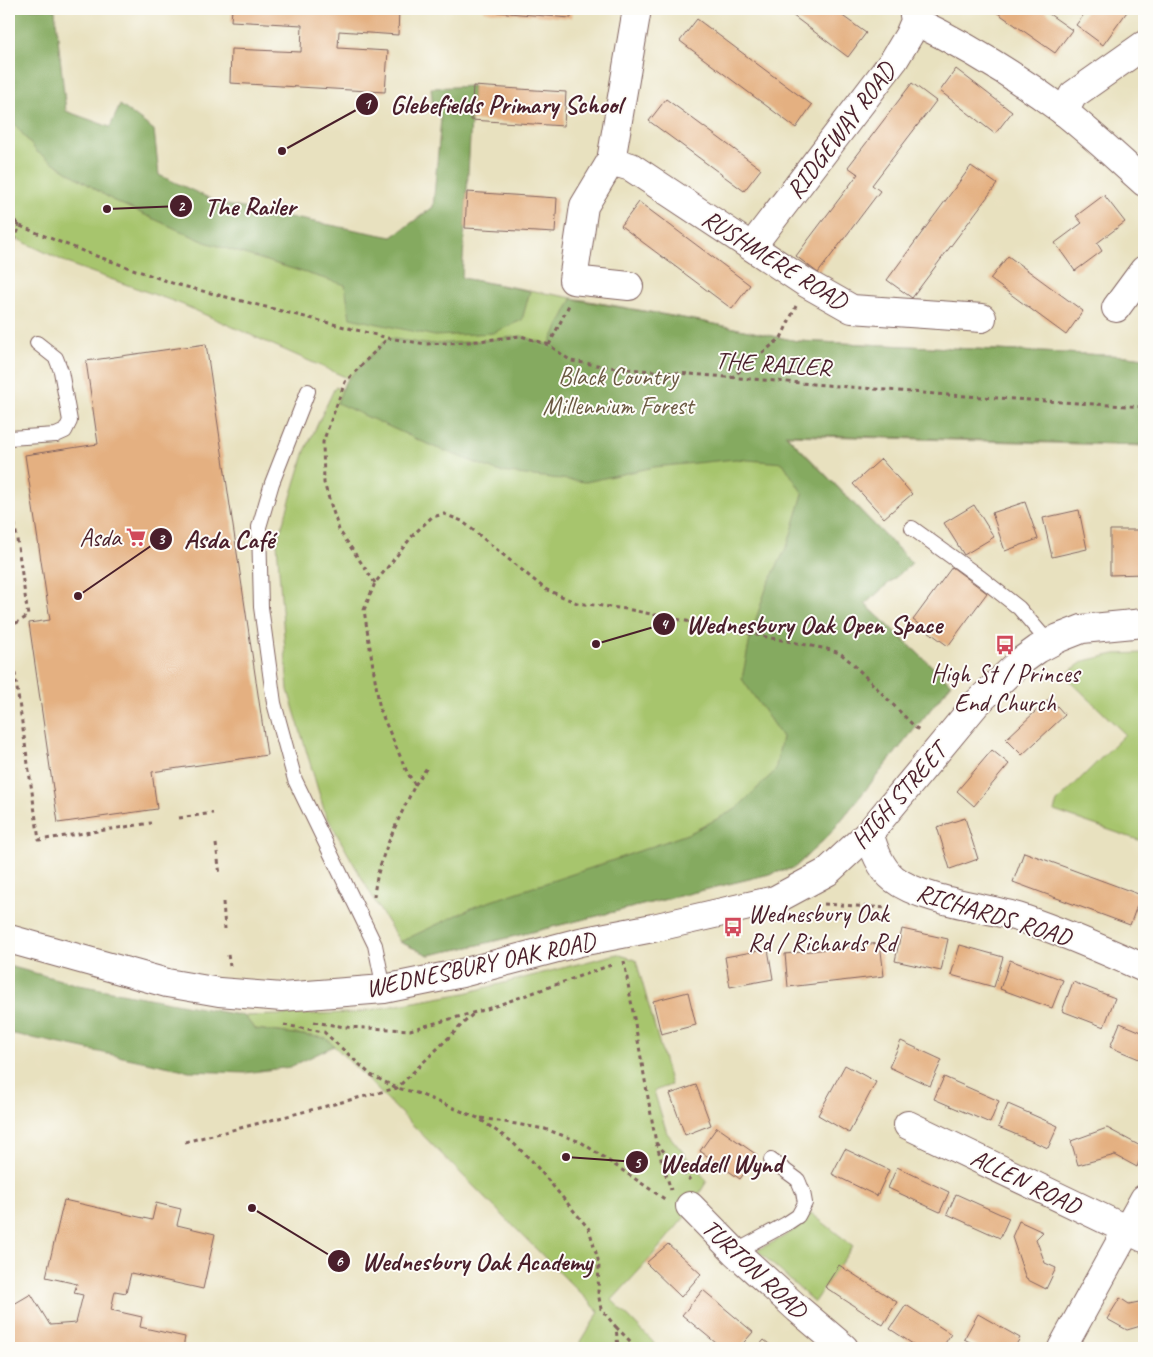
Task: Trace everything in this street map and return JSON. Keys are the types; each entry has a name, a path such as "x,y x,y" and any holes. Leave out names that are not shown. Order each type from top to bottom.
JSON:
{"street":[{"path":"629,286 574,280 584,206 611,161 637,9"},
{"path":"914,15 1010,75 1064,112 1144,182"},
{"name":"RIDGEWAY ROAD","path":"752,246 894,60 909,35 914,15"},
{"path":"1064,112 1073,96 1144,45"},
{"name":"RUSHMERE ROAD","path":"611,161 631,167 806,283 852,309 982,318"},
{"path":"1116,308 1144,270"},
{"name":"HIGH STREET","path":"827,872 869,833 976,704 1020,662 1049,643 1082,629 1144,623"},
{"name":"RICHARDS ROAD","path":"869,833 877,857 893,879 915,891 1020,918 1144,968"},
{"name":"WEDNESBURY OAK ROAD","path":"9,939 168,983 219,992 282,997 384,989 462,973 580,942 653,928 775,900 827,872"},
{"name":"ALLEN ROAD","path":"908,1125 1136,1234"},
{"path":"1062,1348 1136,1234 1144,1199"},
{"name":"TURTON ROAD","path":"683,1207 844,1348"}],"lane":[{"path":"9,438 56,435 66,431 70,421 61,371 56,358 37,343"},
{"path":"308,391 272,483 259,527 261,607 274,703 295,780 371,936 375,946 384,989"},
{"path":"912,528 1019,608 1049,643"},
{"path":"734,1252 798,1216 805,1203 798,1180 771,1160"}],"path":[{"name":"THE RAILER","path":"9,215 20,226 85,252 175,284 388,338 426,344 469,342 520,336 550,345 571,361 616,368 948,395 1144,407"},
{"path":"9,221 20,226 9,252"},
{"path":"550,345 572,299 574,280"},
{"path":"730,378 781,338 806,283"},
{"path":"375,583 339,530 324,483 323,442 345,382 388,338"},
{"path":"9,484 28,616 13,625 9,633 39,840 151,823"},
{"path":"415,785 407,772 380,710 364,610 375,583 414,534 432,517 444,514 462,521 545,589 577,604 626,609 828,649 840,653 916,728 946,741"},
{"path":"371,936 376,882 394,832 415,785 428,766"},
{"path":"179,818 213,813"},
{"path":"216,844 220,875"},
{"path":"223,902 225,929"},
{"path":"814,903 892,908"},
{"path":"653,928 624,961 656,1143 683,1207"},
{"path":"306,1021 345,1026 410,1030 476,1012 614,964"},
{"path":"186,1142 397,1088 476,1012"},
{"path":"275,1023 324,1032 371,1075 397,1088 414,1092 478,1118 511,1140 532,1161 589,1229 599,1263 598,1292 602,1309 616,1327 637,1348"},
{"path":"478,1118 545,1129 581,1142 683,1207"},
{"path":"656,1143 701,1193 683,1207"},
{"path":"616,1327 618,1348"}],"green space":[{"path":"9,9 51,9 31,94 130,183 462,278 700,321 797,341 1144,358 1144,446 787,435 912,563 865,604 951,684 829,835 794,868 474,946 429,955 400,942 325,813 288,690 277,543 305,451 335,387 451,424 181,304 74,266 9,235"},
{"name":"Black Country Millennium Forest","path":"9,9 55,10 66,111 110,127 120,105 154,130 159,175 222,204 392,237 433,207 441,118 433,110 431,88 473,86 462,278 530,291 522,320 493,333 435,336 350,318 345,285 205,242 114,201 37,152 9,117"},
{"name":"Black Country Millennium Forest","path":"572,299 700,321 797,341 1144,358 1144,445 785,434 912,563 865,604 951,684 829,835 794,868 474,946 429,955 400,942 476,906 690,833 736,809 775,771 782,737 742,679 751,634 767,586 788,544 803,494 783,463 736,459 654,467 586,482 500,472 434,447 337,403 345,382 388,338 426,344 469,342 521,336 549,345"},
{"path":"1144,653 1144,842 1054,811 1057,802 1125,734 1064,675 1084,661 1115,654"},
{"path":"617,954 636,960 671,1085 654,1091 667,1133 707,1181 684,1218 612,1300 659,1348 577,1348 599,1312 326,1038 255,1029 244,1016 353,1013 465,993"},
{"path":"9,966 79,985 244,1016 255,1029 326,1038 334,1046 290,1067 245,1073 189,1071 9,1033"},
{"path":"811,1213 853,1246 814,1302 757,1250 780,1239 806,1220"}],"building":[{"path":"232,9 399,9 398,35 339,31 338,48 388,51 385,92 230,83 231,49 301,52 302,25 231,21"},
{"path":"483,9 572,9 571,18 483,11"},
{"path":"784,9 833,9 866,33 848,57"},
{"path":"992,9 1042,9 1072,30 1055,53"},
{"path":"1088,9 1129,9 1103,45 1076,25"},
{"path":"697,19 812,105 796,128 680,41"},
{"path":"956,69 1012,112 995,134 940,91"},
{"path":"912,83 936,101 872,185 880,191 818,273 796,256 858,174 848,167"},
{"path":"473,86 566,92 564,126 471,120"},
{"path":"666,99 761,169 744,191 649,121"},
{"path":"971,166 997,184 912,298 887,280"},
{"path":"467,192 557,198 555,233 465,228"},
{"path":"1104,195 1125,222 1097,243 1102,251 1075,271 1055,243 1082,223 1076,216"},
{"path":"639,202 750,285 732,309 621,226"},
{"path":"1008,256 1083,311 1066,335 990,279"},
{"name":"Asda","path":"206,344 267,755 152,772 157,809 58,823 29,623 50,620 25,455 98,444 86,361"},
{"path":"881,459 912,494 884,518 853,484"},
{"path":"1025,502 1038,539 1005,551 992,513"},
{"path":"974,505 994,537 964,555 944,523"},
{"path":"1079,510 1087,549 1052,557 1043,518"},
{"path":"1110,530 1144,530 1144,574 1110,575"},
{"path":"952,567 987,593 948,646 913,620"},
{"path":"1050,698 1065,715 1022,755 1006,739"},
{"path":"992,750 1009,764 974,806 957,791"},
{"path":"965,818 978,859 950,869 937,827"},
{"path":"1024,852 1141,895 1130,925 1013,882"},
{"path":"902,929 948,939 941,971 895,961"},
{"path":"880,943 884,976 788,987 785,954"},
{"path":"960,945 1003,957 994,987 951,975"},
{"path":"768,949 773,979 730,987 725,957"},
{"path":"1010,960 1063,980 1052,1008 1000,989"},
{"path":"1073,982 1115,998 1104,1027 1062,1011"},
{"path":"688,992 696,1025 661,1034 653,1001"},
{"path":"1120,1023 1144,1033 1144,1061 1110,1047"},
{"path":"901,1041 942,1060 930,1086 889,1067"},
{"path":"845,1065 876,1082 849,1133 818,1115"},
{"path":"944,1077 999,1101 990,1123 934,1099"},
{"path":"696,1085 711,1125 685,1135 670,1094"},
{"path":"1008,1104 1058,1126 1048,1148 998,1127"},
{"path":"717,1127 757,1155 740,1179 700,1151"},
{"path":"1107,1128 1144,1148 1137,1167 1115,1155 1078,1165 1071,1141"},
{"path":"845,1149 889,1170 877,1196 832,1174"},
{"path":"897,1167 949,1192 940,1212 888,1188"},
{"path":"956,1194 1009,1218 1000,1238 947,1214"},
{"path":"64,1200 152,1220 156,1203 181,1209 177,1225 215,1234 203,1289 131,1273 126,1293 115,1291 111,1310 142,1317 140,1327 185,1337 183,1348 9,1348 9,1296 14,1304 31,1294 50,1325 76,1323 83,1295 74,1293 77,1284 46,1277"},
{"path":"1019,1221 1043,1232 1036,1239 1045,1263 1056,1268 1046,1289 1026,1279 1012,1237"},
{"path":"668,1244 701,1274 681,1297 646,1263"},
{"path":"839,1265 897,1302 883,1325 825,1287"},
{"path":"703,1290 753,1332 739,1348 722,1348 682,1315"},
{"path":"1120,1298 1129,1304 1144,1301 1144,1325 1127,1330 1107,1319"},
{"path":"906,1305 951,1334 942,1348 919,1348 890,1329"},
{"path":"978,1314 1020,1338 1014,1348 981,1348 964,1339"},
{"path":"764,1340 774,1348 757,1348"}],"place":[{"name":"Glebefields Primary School","path":"282,151"},
{"name":"The Railer","path":"107,209"},
{"name":"Asda","path":"136,537"},
{"name":"Asda Café","path":"78,596"},
{"name":"Wednesbury Oak Open Space","path":"596,644"},
{"name":"High St / Princes End Church","path":"1005,645"},
{"name":"Wednesbury Oak Rd / Richards Rd","path":"733,927"},
{"name":"Weddell Wynd","path":"566,1157"},
{"name":"Wednesbury Oak Academy","path":"252,1208"}]}
